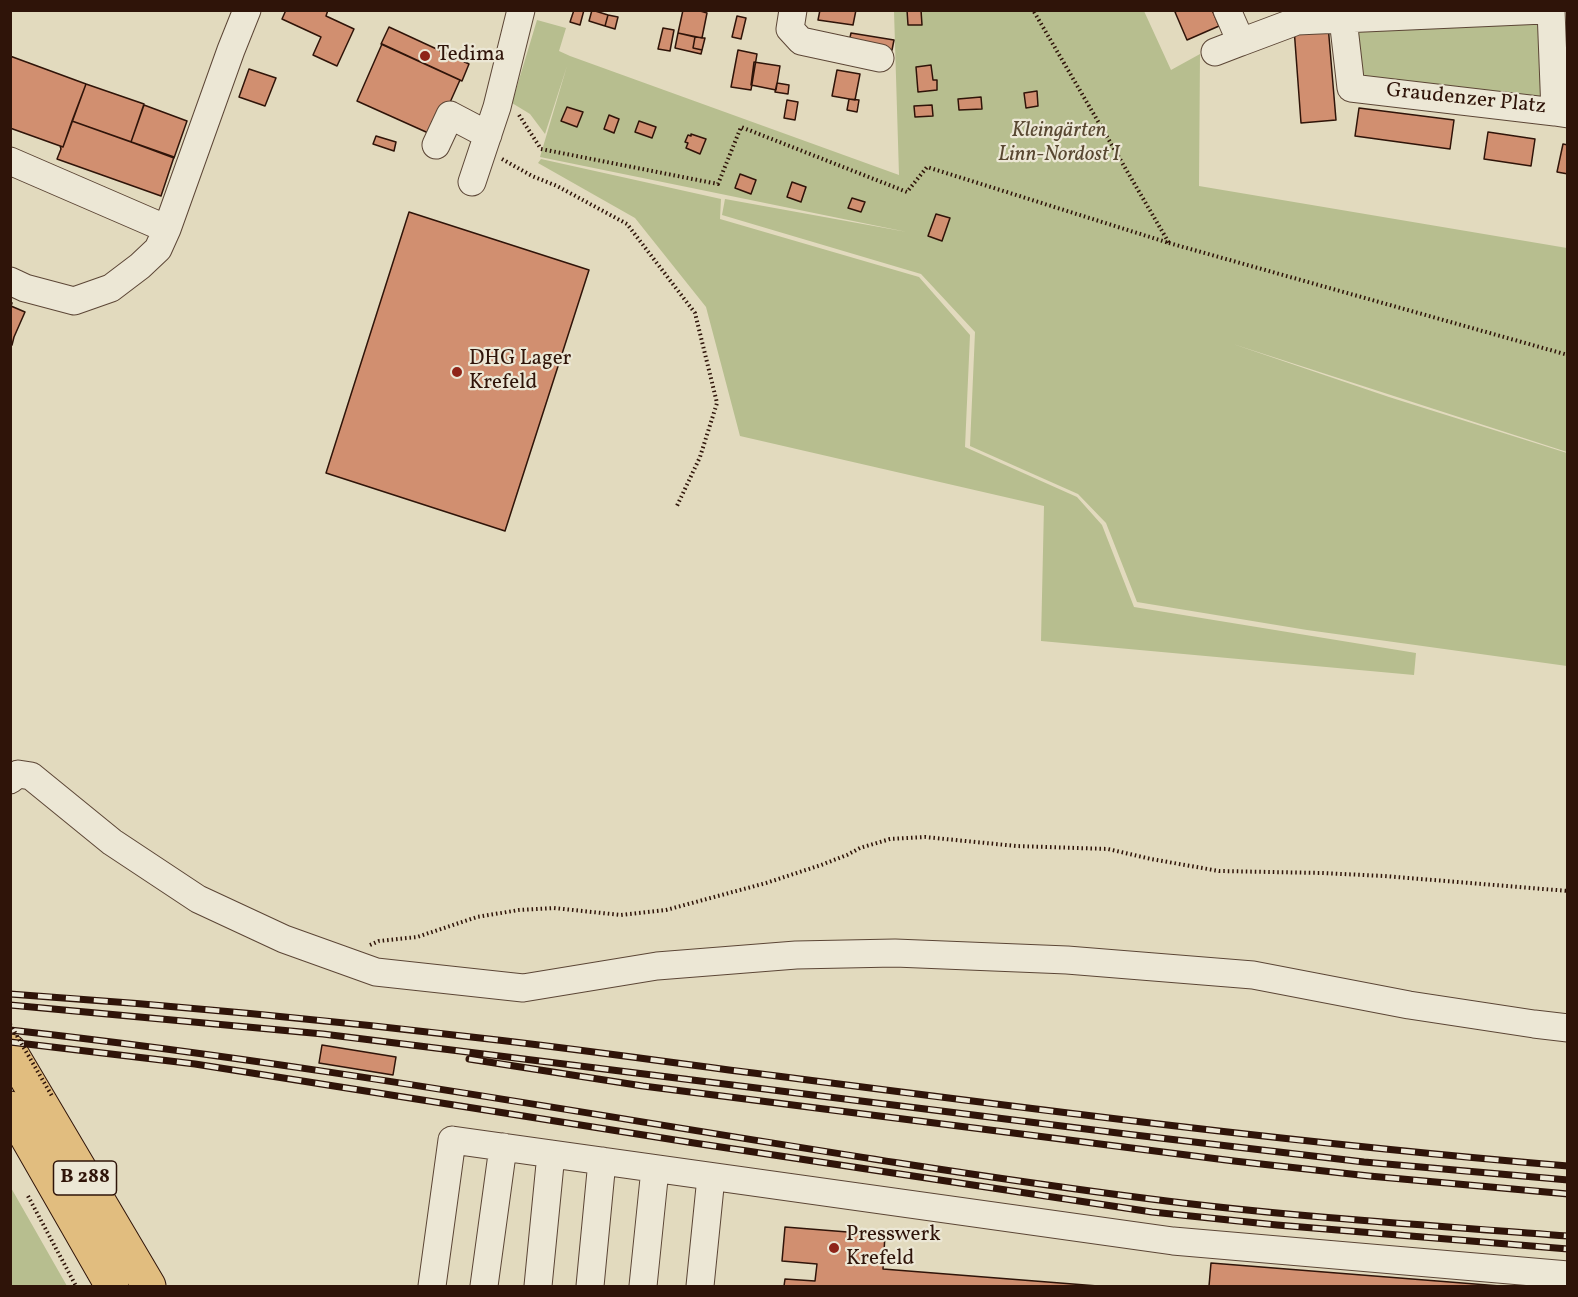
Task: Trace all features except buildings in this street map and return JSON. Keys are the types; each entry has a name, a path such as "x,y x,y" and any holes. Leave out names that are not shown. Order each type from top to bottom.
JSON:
{"main road":[{"name":"B 288","path":"16,1060 149,1287"},
{"name":"B 288","path":"10,1108 112,1287"}],"street":[{"path":"10,281 25,288 74,301 111,288 158,249 247,10"},
{"path":"472,182 497,107 521,10"},
{"path":"1227,10 1240,42"},
{"path":"1215,52 1297,21 1343,15 1544,10"},
{"name":"Graudenzer Platz","path":"1343,15 1351,88 1561,113 1551,10"},
{"path":"792,20 801,41 880,58"},
{"path":"436,145 450,115 486,142"},
{"path":"10,161 167,229"},
{"path":"10,780 18,774 31,776 112,843 198,899 284,939 376,972 523,988 657,966 796,956 895,953 1067,960 1253,975 1409,1005 1568,1028"},
{"path":"432,1287 452,1140 1173,1241 1568,1275"},
{"path":"484,1287 503,1147"},
{"path":"538,1287 551,1154"},
{"path":"590,1287 602,1161"},
{"path":"643,1287 655,1169"},
{"path":"700,1287 711,1177"}],"path":[{"path":"1033,10 1169,243"},
{"path":"497,107 520,115 541,148 718,184 741,127 908,192 927,167 1169,243 1568,355"},
{"path":"486,142 532,176 557,186 627,224 695,313 717,403 700,458 676,508"},
{"path":"347,961 358,950 379,941 417,937 477,917 519,910 554,908 621,915 666,910 777,880 890,839 926,837 1016,846 1108,849 1219,871 1384,876 1568,891"},
{"path":"10,1024 52,1096"},
{"path":"23,1187 76,1287"}],"green space":[{"name":"Kleingärten Linn-Nordost I","path":"894,11 1144,11 1171,70 1200,54 1199,186 1567,248 1567,452 1233,344 1389,397 1567,453 1567,666 1307,630 1137,602 1106,523 1078,494 970,446 975,332 921,274 722,215 725,199 907,232 540,157 567,66 545,134 530,114 512,103 537,20 566,28 559,51 570,56 899,175"},
{"path":"1538,23 1544,98 1361,76 1357,33 1360,27"},
{"path":"541,159 721,199 720,219 919,277 970,335 965,447 1077,497 1102,525 1134,607 1416,653 1414,675 1041,641 1044,506 740,436 706,307 635,218 538,163"},
{"path":"10,1186 67,1286 11,1286"}],"railway":[{"path":"10,994 130,1003 429,1032 1172,1126 1568,1166"},
{"path":"10,1005 323,1034 1364,1162 1568,1180"},
{"path":"10,1030 296,1067 866,1158 1151,1199 1307,1216 1568,1236"},
{"path":"10,1042 195,1064 694,1143 1152,1212 1277,1225 1568,1249"},
{"path":"469,1059 643,1086 1234,1161 1568,1194"}],"place":[{"name":"Tedima","path":"425,56"},
{"name":"DHG Lager Krefeld","path":"457,372"},
{"name":"Presswerk Krefeld","path":"834,1248"}]}
